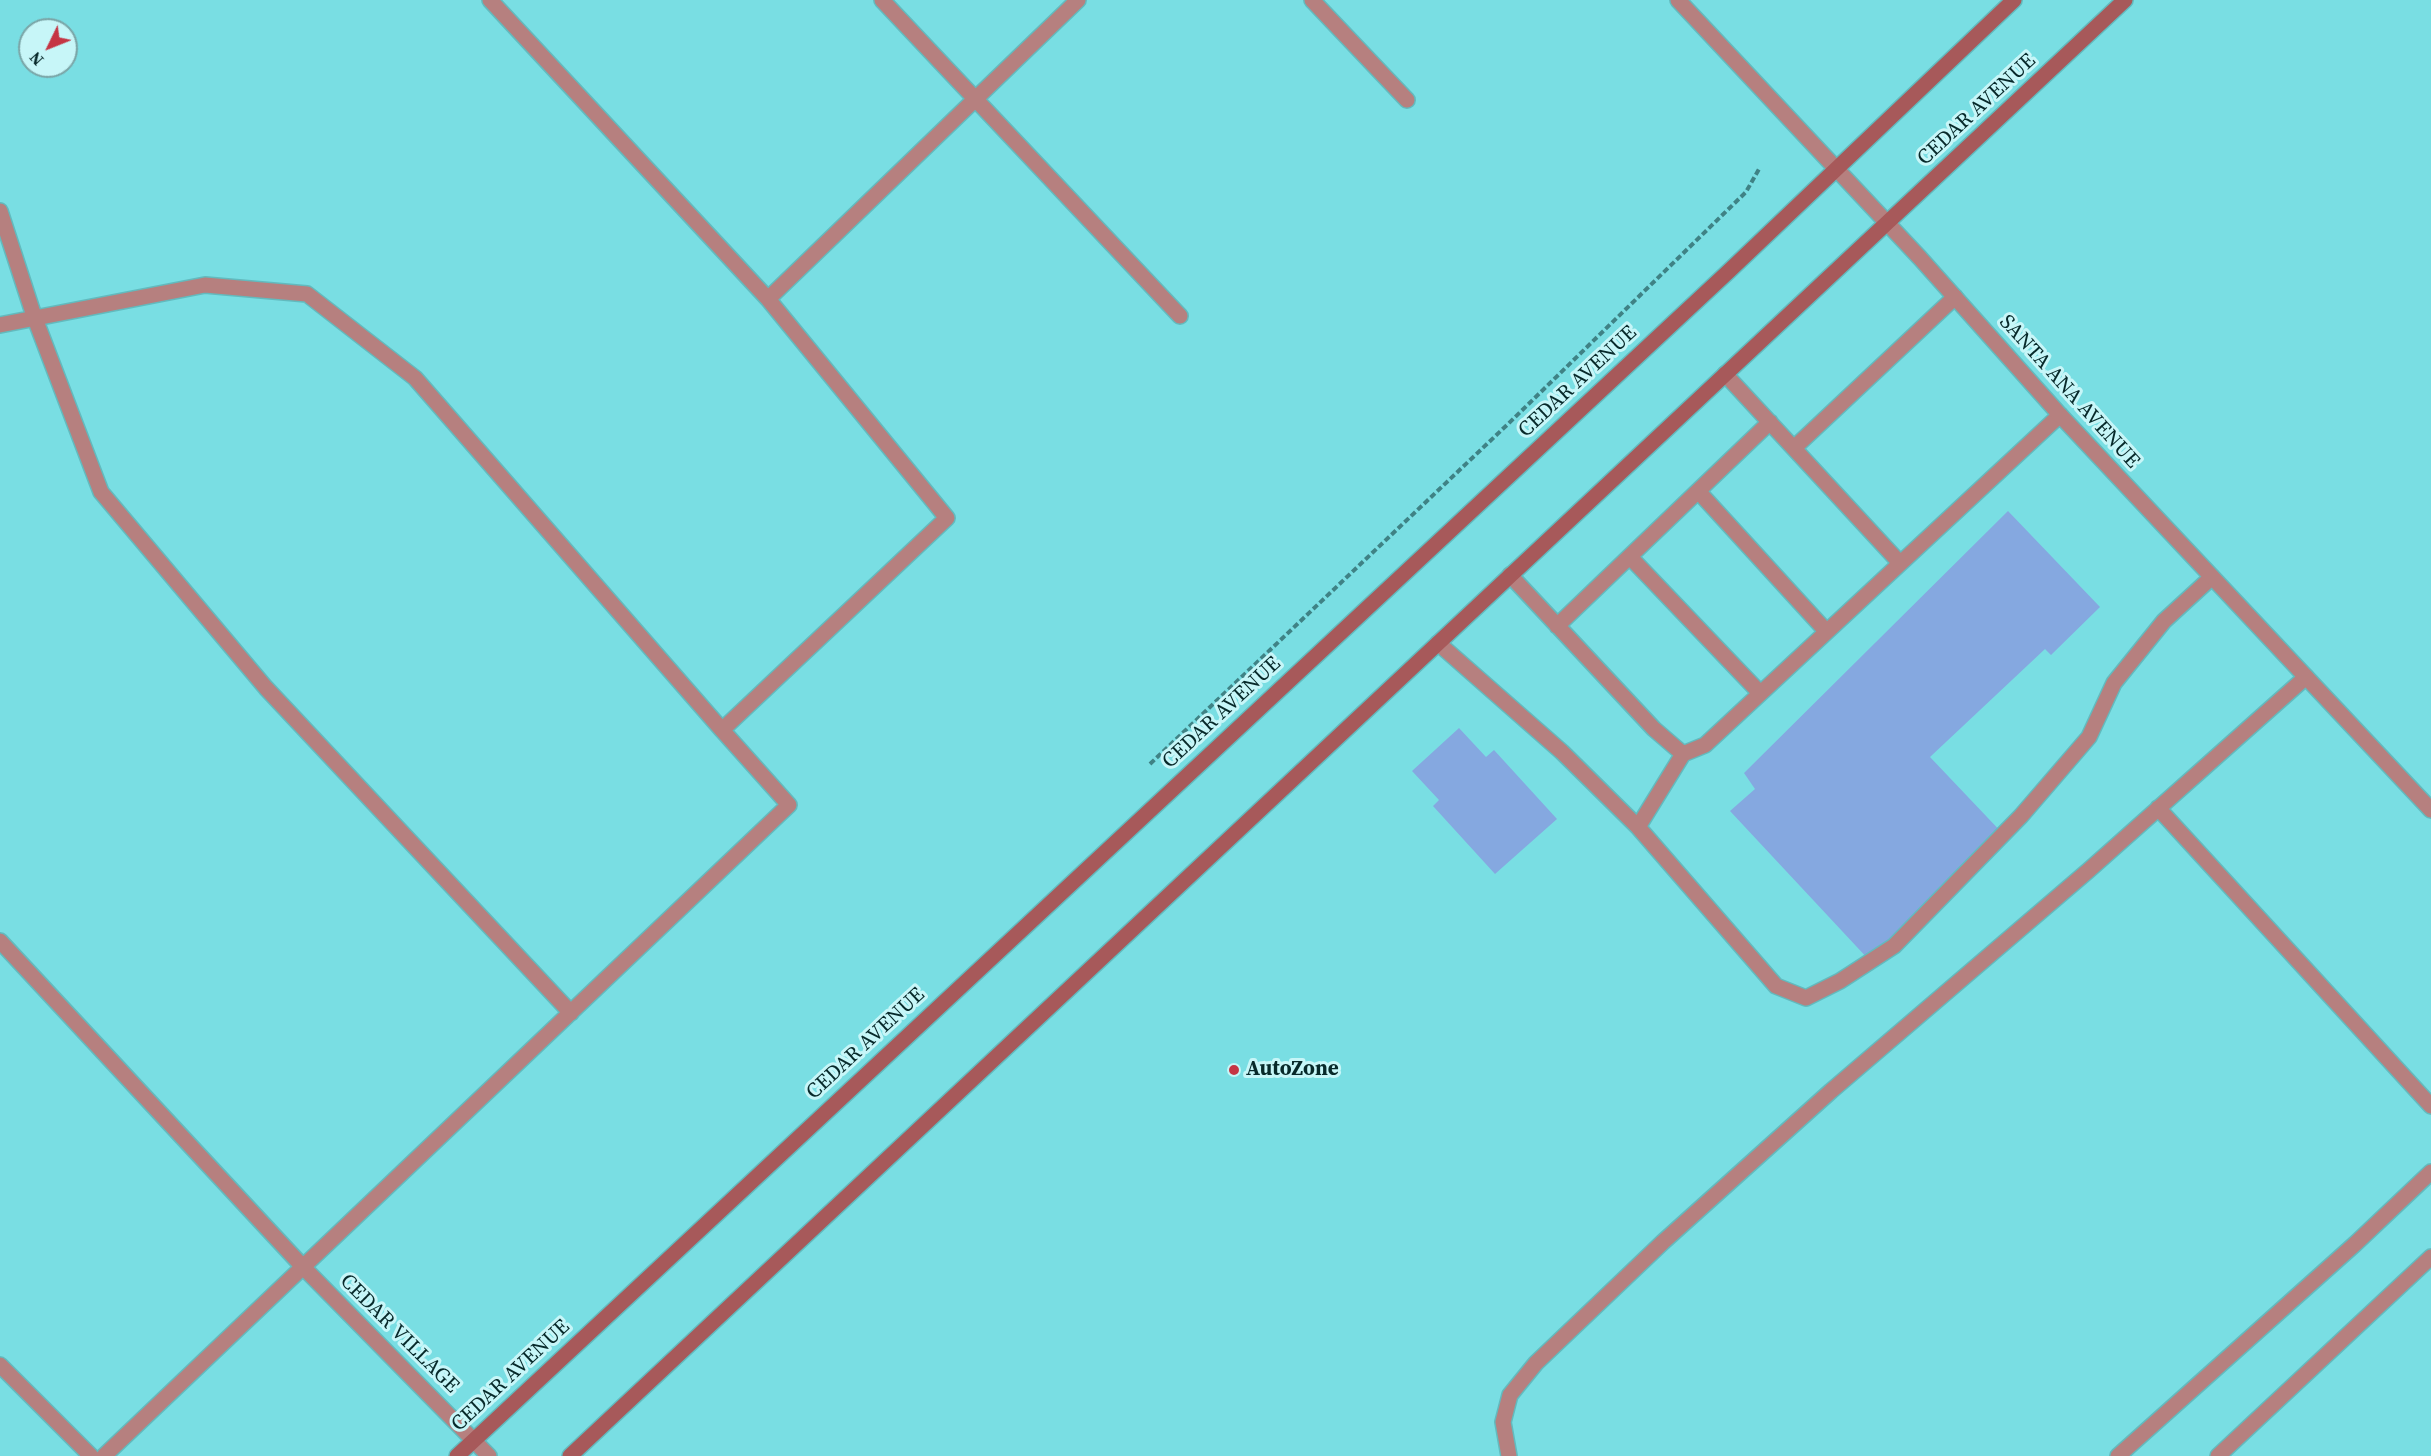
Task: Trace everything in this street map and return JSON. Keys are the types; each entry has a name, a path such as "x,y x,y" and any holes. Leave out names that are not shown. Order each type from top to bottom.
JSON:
{"main road":[{"name":"CEDAR AVENUE","path":"457,1456 2014,0"},
{"name":"CEDAR AVENUE","path":"570,1456 2125,0"}],"street":[{"path":"490,0 768,299 947,518 722,730"},
{"path":"882,0 1180,316"},
{"path":"768,299 1078,0"},
{"path":"1312,0 1407,100"},
{"name":"SANTA ANA AVENUE","path":"1678,0 1955,297 2060,416 2431,810"},
{"path":"0,211 34,316 101,492 266,688 571,1013"},
{"path":"0,325 34,316 205,285 307,294 415,378 789,804 104,1456"},
{"path":"1794,448 1955,297"},
{"path":"1725,374 1899,562"},
{"path":"1638,827 1683,754 1705,745 1899,562 2060,416"},
{"path":"1557,626 1770,422"},
{"path":"1698,491 1826,631"},
{"path":"1630,556 1760,693"},
{"path":"1510,575 1654,729 1683,754"},
{"path":"1438,643 1562,752 1638,827 1776,986 1806,998 1840,981 1894,946 2021,816 2089,737 2114,683 2164,621 2211,577"},
{"path":"1509,1456 1503,1422 1510,1395 1536,1363 1663,1242 1822,1098 2306,677"},
{"path":"2158,808 2431,1106"},
{"name":"CEDAR VILLAGE","path":"0,941 304,1268 489,1456"},
{"path":"2118,1456 2355,1244 2431,1172"},
{"path":"2218,1456 2431,1257"},
{"path":"0,1365 91,1456"}],"path":[{"path":"1150,764 1508,424 1746,192 1759,169"}],"building":[{"path":"2008,511 2100,607 2051,655 2045,649 1930,757 2006,837 1870,961 1730,811 1755,789 1744,773"},
{"path":"1459,728 1486,757 1494,750 1557,819 1495,874 1433,806 1439,800 1412,771"}],"place":[{"name":"AutoZone","path":"1234,1070"}]}
